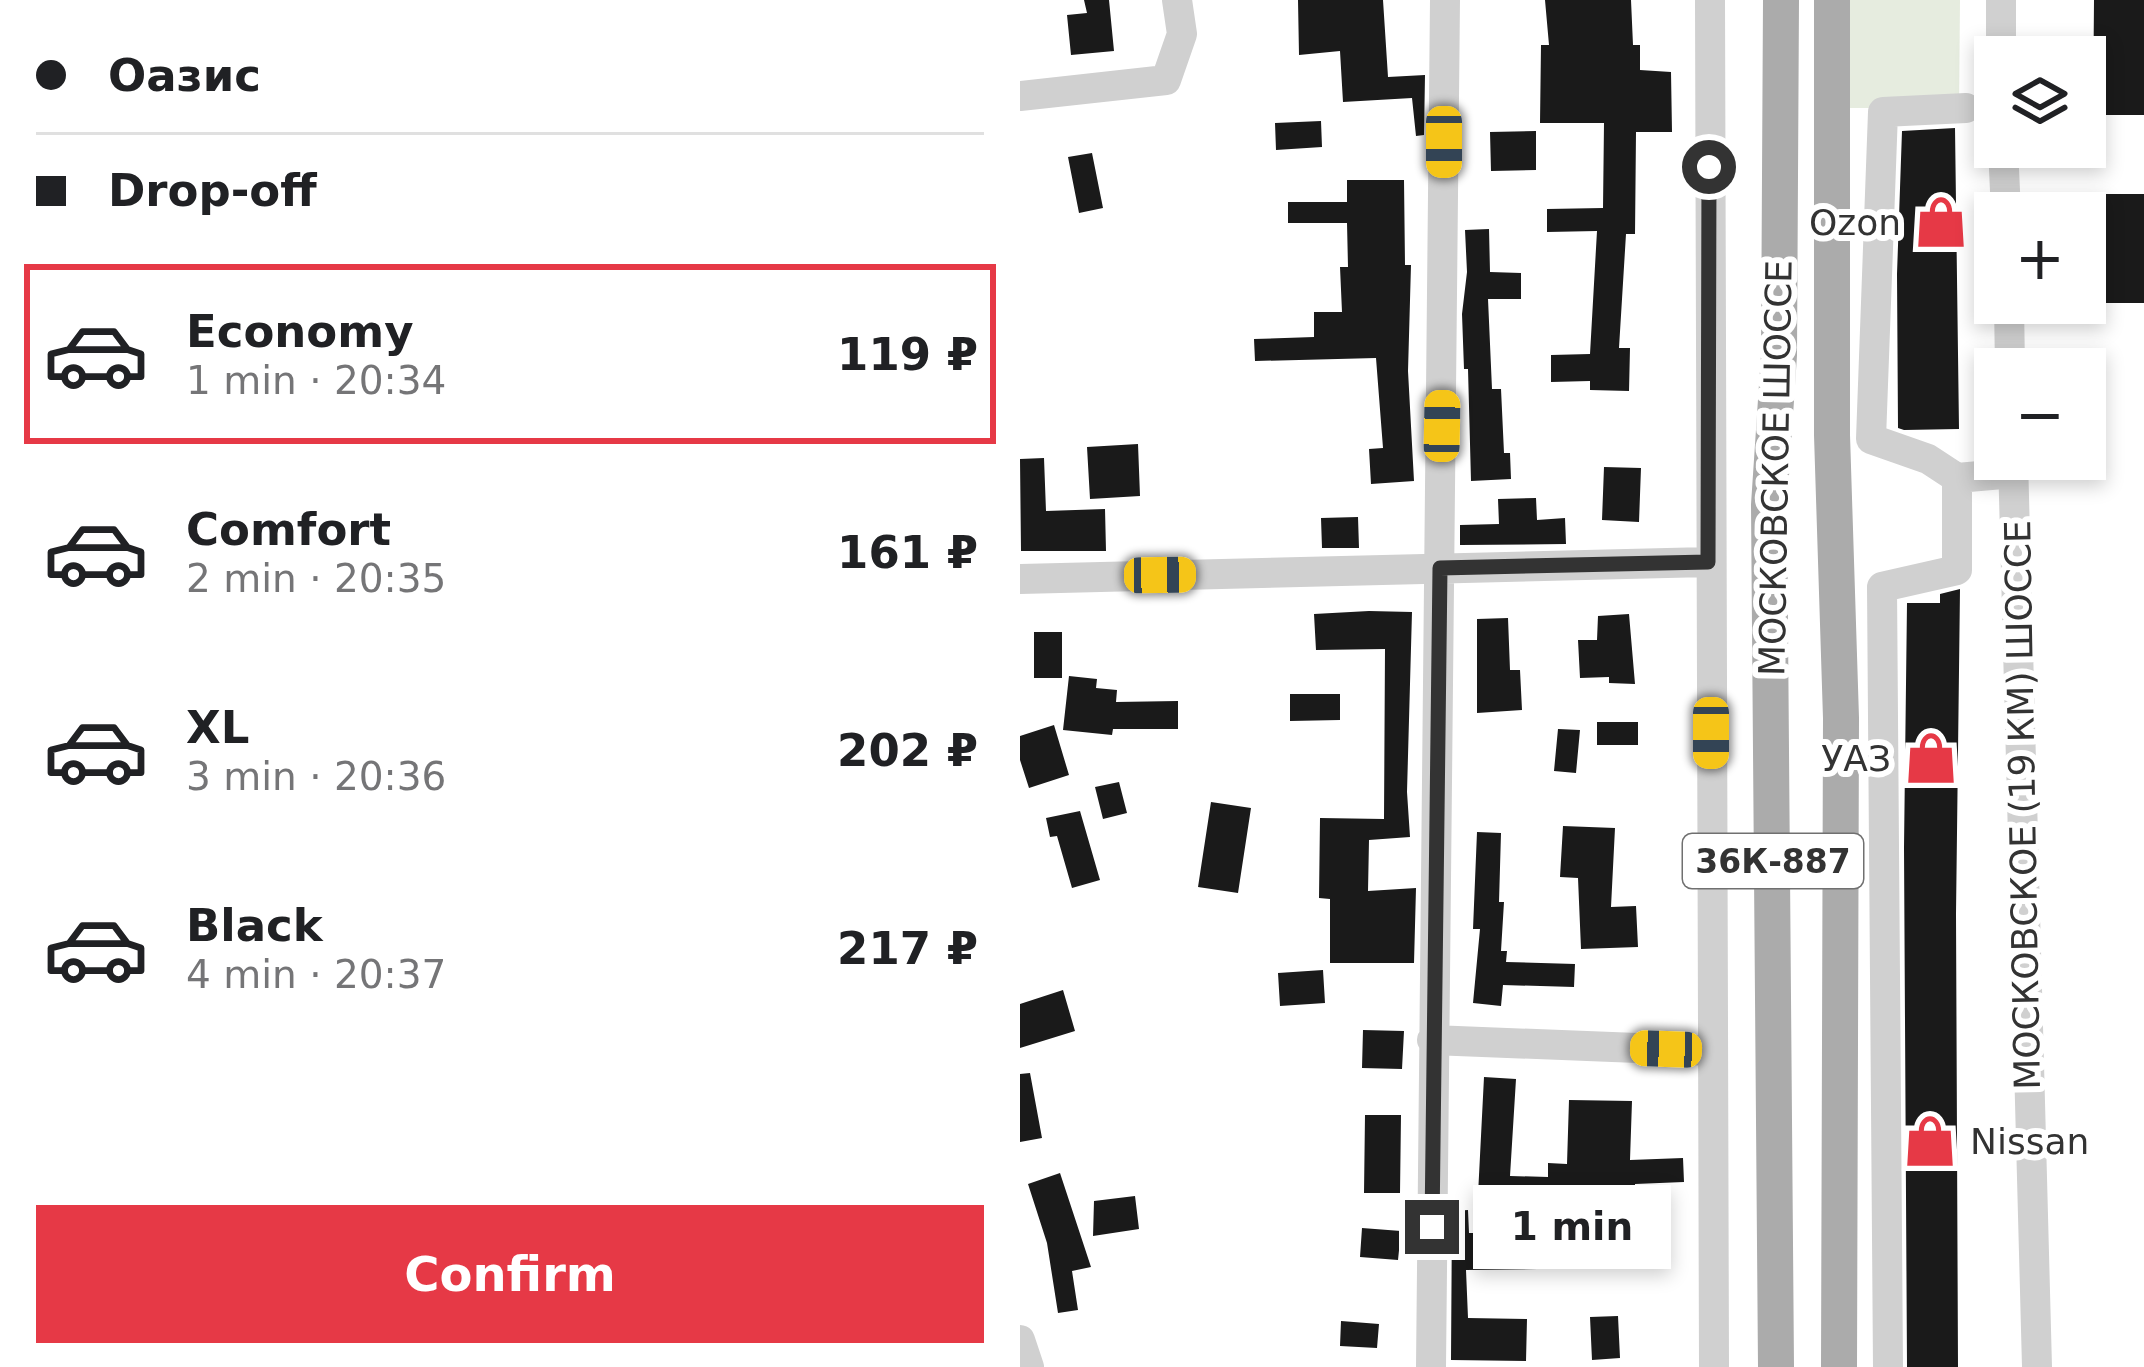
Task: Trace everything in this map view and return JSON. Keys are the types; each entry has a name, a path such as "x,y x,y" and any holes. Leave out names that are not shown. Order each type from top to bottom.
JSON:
{"main road":[{"name":"МОСКОВСКОЕ ШОССЕ","path":"1775,1367 1768,505 1776,436 1781,0"},
{"name":"МОСКОВСКОЕ ШОССЕ","path":"1832,0 1832,435 1841,718 1839,1367"},
{"path":"1778,355 1805,374 1822,366 1831,350"},
{"path":"1776,436 1789,419 1808,411 1832,435"}],"street":[{"path":"1020,96 1166,80 1182,34 1177,0"},
{"path":"1431,1367 1445,0"},
{"path":"1709,0 1714,1367"},
{"path":"2001,0 2001,36"},
{"path":"1966,108 1882,112 1871,439 1928,459 1957,478 1974,474"},
{"path":"1888,1367 1882,587 1957,570 1957,478"},
{"name":"МОСКОВСКОЕ (19 КМ) ШОССЕ","path":"2013,480 2037,1367"},
{"path":"1020,579 1708,562"},
{"path":"1432,1040 1713,1051"},
{"path":"1020,1340 1029,1367"}],"shaded area":[{"path":"1849,0 1960,0 1959,108 1847,108"}],"building":[{"path":"1084,0 1109,0 1114,51 1071,55 1067,15 1087,13"},
{"path":"1298,0 1383,0 1388,77 1425,75 1424,135 1416,136 1412,98 1343,102 1340,51 1299,55"},
{"path":"1545,0 1631,0 1633,45 1640,45 1640,70 1671,72 1672,132 1636,132 1635,234 1626,234 1619,348 1630,348 1629,391 1590,390 1590,381 1551,382 1551,355 1590,354 1597,231 1547,232 1547,209 1603,208 1604,123 1540,123 1541,45 1549,45"},
{"path":"2094,0 2144,0 2144,115 2106,115 2106,36 2094,36"},
{"path":"1321,121 1322,147 1276,150 1275,123"},
{"path":"1955,128 1959,429 1904,430 1898,428 1902,131"},
{"path":"1536,131 1536,170 1491,171 1490,132"},
{"path":"1092,153 1103,208 1079,213 1068,157"},
{"path":"1347,180 1404,180 1405,265 1411,265 1408,371 1414,481 1371,484 1369,449 1383,448 1376,358 1255,361 1254,339 1314,337 1314,312 1342,312 1340,267 1348,267 1347,223 1288,223 1288,202 1347,202"},
{"path":"2106,194 2144,194 2144,303 2106,303"},
{"path":"1489,229 1490,272 1521,273 1521,299 1488,299 1492,389 1501,389 1504,453 1510,453 1511,479 1471,481 1462,314 1465,230"},
{"path":"1138,444 1140,496 1090,499 1087,447"},
{"path":"1044,458 1046,511 1105,509 1106,551 1021,551 1020,459"},
{"path":"1604,467 1641,468 1639,522 1602,520"},
{"path":"1536,498 1537,520 1565,518 1566,544 1460,545 1460,525 1499,524 1498,499"},
{"path":"1358,517 1359,548 1322,548 1321,518"},
{"path":"1960,589 1958,1367 1907,1367 1907,603 1940,603 1940,594"},
{"path":"1412,612 1410,837 1369,840 1368,891 1416,888 1414,963 1330,963 1330,899 1319,898 1320,818 1384,819 1385,649 1316,650 1314,614"},
{"path":"1629,614 1635,684 1609,683 1609,677 1580,678 1578,640 1597,640 1598,616"},
{"path":"1508,618 1510,670 1520,670 1522,710 1477,713 1477,619"},
{"path":"1034,632 1062,632 1062,678 1034,678"},
{"path":"1069,676 1097,679 1096,688 1117,690 1116,702 1178,701 1178,729 1113,729 1112,735 1063,730"},
{"path":"1290,694 1340,694 1340,720 1290,721"},
{"path":"1597,722 1638,722 1638,745 1597,745"},
{"path":"1054,725 1069,775 1029,788 1020,760 1020,736"},
{"path":"1558,729 1580,730 1576,773 1554,771"},
{"path":"1119,782 1127,813 1103,819 1095,787"},
{"path":"1211,802 1251,808 1238,893 1198,887"},
{"path":"1080,811 1100,880 1072,888 1057,836 1050,837 1046,818"},
{"path":"1563,826 1615,828 1611,907 1636,906 1638,947 1581,949 1578,878 1560,877"},
{"path":"1477,832 1501,833 1499,902 1504,902 1501,951 1507,951 1506,962 1575,964 1574,987 1503,985 1501,1006 1473,1003 1480,929 1473,929"},
{"path":"1323,970 1325,1003 1280,1006 1278,973"},
{"path":"1063,990 1075,1031 1020,1048 1020,1004"},
{"path":"1363,1030 1404,1031 1402,1069 1362,1068"},
{"path":"1030,1073 1042,1138 1020,1142 1020,1074"},
{"path":"1484,1077 1516,1079 1510,1176 1548,1177 1548,1163 1567,1164 1569,1100 1632,1101 1630,1160 1683,1158 1684,1182 1635,1184 1635,1198 1478,1195"},
{"path":"1365,1115 1401,1115 1400,1193 1364,1193"},
{"path":"1060,1173 1091,1267 1072,1271 1078,1310 1058,1313 1047,1243 1028,1184"},
{"path":"1135,1196 1139,1229 1093,1236 1094,1201"},
{"path":"1468,1210 1469,1233 1548,1233 1548,1258 1537,1258 1537,1269 1466,1270 1468,1318 1527,1319 1526,1361 1451,1360 1452,1211"},
{"path":"1362,1228 1401,1231 1398,1260 1360,1257"},
{"path":"1618,1316 1620,1358 1592,1360 1590,1317"},
{"path":"1341,1321 1379,1324 1377,1348 1340,1346"}],"place":[{"name":"Ozon","path":"1941,222"},
{"name":"УАЗ","path":"1931,758"},
{"name":"Nissan","path":"1930,1141"}],"route":[{"path":"1432,1227 1440,568 1708,562 1709,167"}]}
